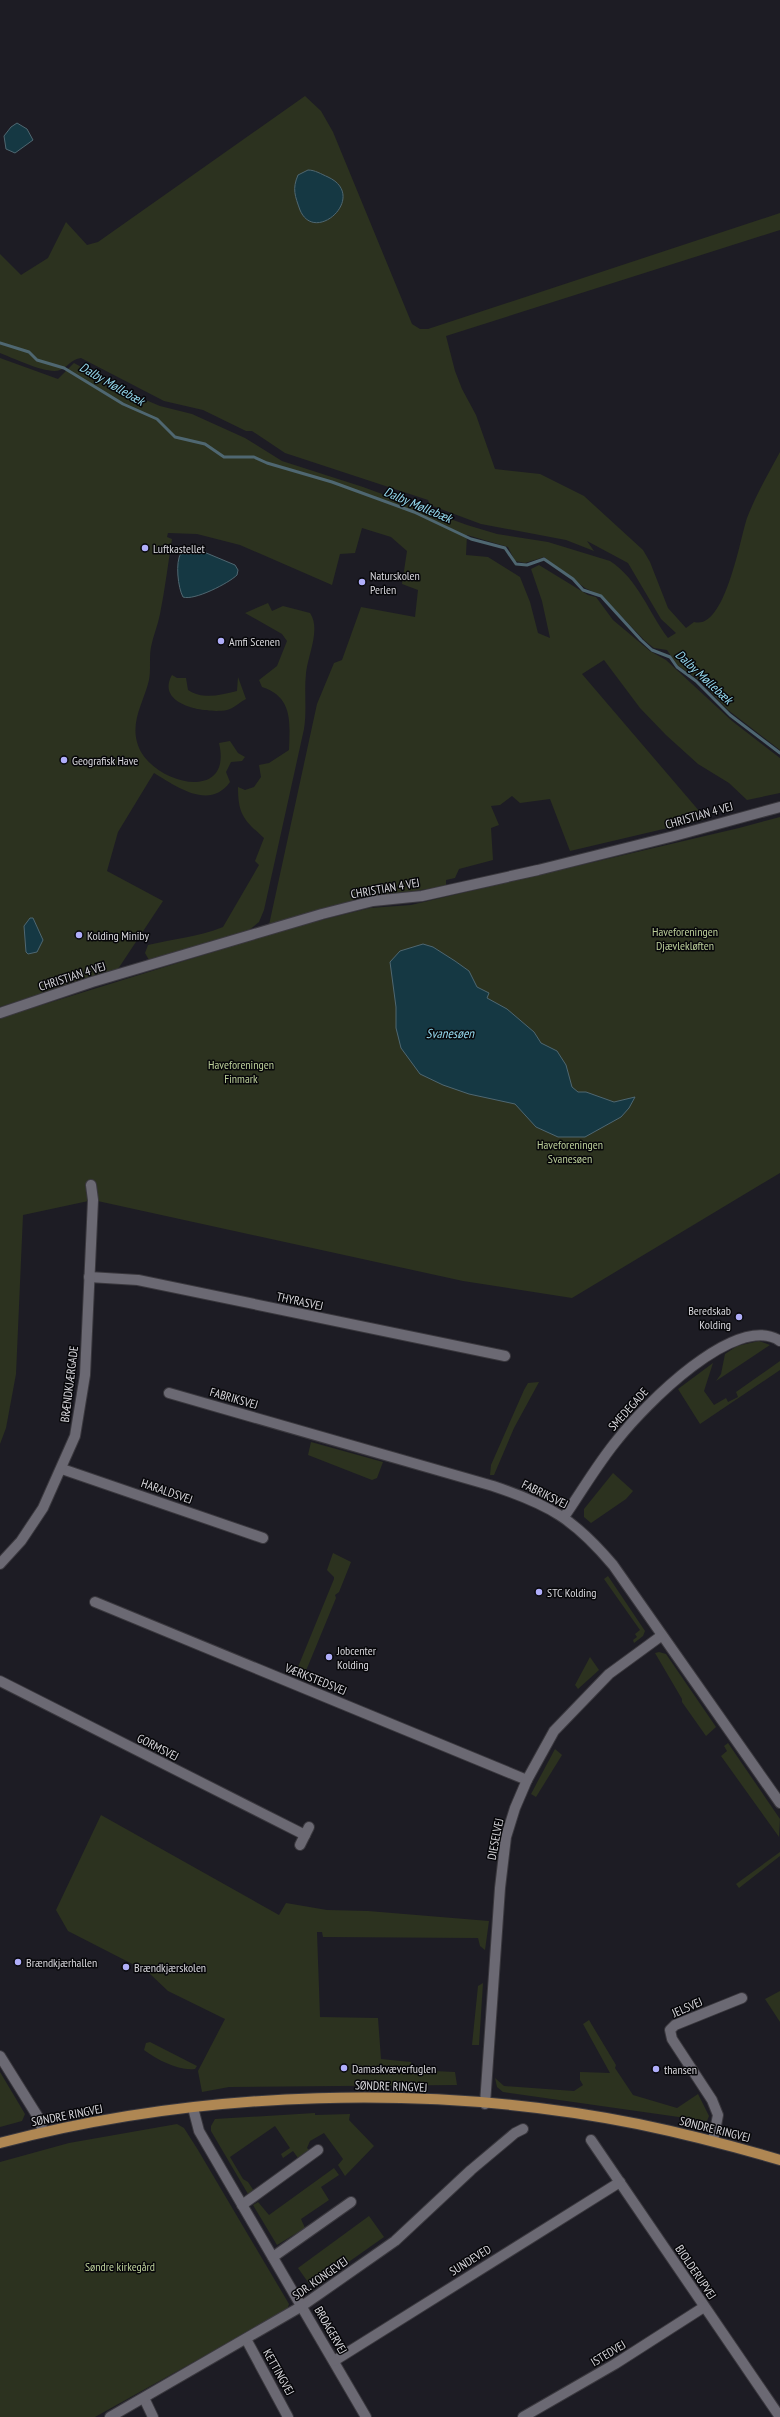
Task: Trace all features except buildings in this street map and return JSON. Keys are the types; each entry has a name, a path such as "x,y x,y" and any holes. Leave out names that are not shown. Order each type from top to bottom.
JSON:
{"main road":[{"name":"SØNDRE RINGVEJ","path":"0,2142 43,2132 125,2117 193,2108 327,2098 389,2098 485,2104 637,2124 713,2141 780,2160"}],"street":[{"name":"CHRISTIAN 4 VEJ","path":"0,1013 106,978 322,914 373,901 422,896 538,870 674,836 780,807"},
{"name":"BRÆNDKJÆRGADE","path":"0,1564 21,1541 43,1508 62,1469 74,1436 82,1406 85,1375 93,1200 91,1185"},
{"name":"THYRASVEJ","path":"89,1277 138,1280 505,1356"},
{"name":"SMEDEGADE","path":"564,1517 617,1440 653,1398 715,1352 737,1339 750,1335 773,1336 780,1341"},
{"name":"FABRIKSVEJ","path":"169,1393 493,1486 531,1499 564,1517 591,1539 613,1565 661,1636 780,1803"},
{"name":"HARALDSVEJ","path":"62,1469 263,1538"},
{"name":"VÆRKSTEDSVEJ","path":"95,1602 527,1780"},
{"name":"DIESELVEJ","path":"485,2104 500,1888 506,1837 514,1808 527,1780 554,1731 609,1674 661,1636"},
{"name":"GORMSVEJ","path":"0,1681 307,1831 300,1845"},
{"name":"JELSVEJ","path":"713,2141 718,2115 712,2100 672,2039 670,2030 675,2025 742,1998"},
{"path":"0,2056 38,2117 43,2132"},
{"name":"BROAGERVEJ","path":"193,2108 199,2131 366,2417"},
{"name":"SDR. KONGEVEJ","path":"110,2417 302,2306 395,2241 471,2170 523,2129"},
{"name":"BJOLDERUPVEJ","path":"591,2140 780,2417"},
{"path":"242,2205 318,2150"},
{"name":"SUNDEVED","path":"334,2362 620,2182"},
{"path":"273,2257 351,2202"},
{"name":"ISTEDVEJ","path":"523,2417 614,2364 704,2307"},
{"name":"KETTINGVEJ","path":"246,2339 288,2417"},
{"path":"144,2398 153,2417"}],"green space":[{"path":"305,96 321,111 333,132 412,324 420,329 428,329 780,213 780,230 446,336 455,371 462,389 476,415 495,469 540,474 584,496 643,550 650,562 668,608 686,628 694,622 705,621 714,612 723,599 730,581 747,518 758,493 780,452 780,750 728,710 699,680 677,665 667,650 654,648 645,641 602,596 585,588 544,557 525,563 515,561 508,547 467,535 466,555 488,557 520,577 530,602 538,633 550,638 542,601 531,569 539,565 588,595 596,597 613,620 650,651 666,660 732,721 780,758 780,793 747,800 729,783 698,764 666,735 640,708 604,660 582,674 706,819 570,851 550,799 520,803 512,796 500,805 491,806 499,825 491,828 493,860 459,869 455,878 446,880 446,886 364,899 269,925 317,704 334,663 342,660 361,607 415,617 418,590 402,584 407,551 391,537 362,528 355,553 340,554 332,585 240,545 197,534 168,533 167,537 172,539 160,614 151,647 149,680 137,718 137,742 144,756 156,768 171,777 187,782 202,781 214,775 220,763 219,743 230,741 238,753 245,757 242,761 231,762 226,772 230,782 222,790 212,795 192,793 172,784 154,773 118,832 107,871 163,901 118,969 0,1007 0,358 58,379 74,363 129,393 160,406 192,414 245,438 282,461 363,487 467,525 497,534 548,542 610,561 620,568 636,587 668,638 676,633 661,619 628,563 587,541 594,551 566,540 481,524 430,505 428,500 285,453 252,431 246,431 203,410 164,401 81,358 75,360 63,369 55,371 39,368 0,353 0,254 21,275 48,258 66,222 87,245 98,242"},
{"path":"268,603 272,611 283,606 310,613 313,619 314,634 306,673 304,729 264,910 259,922 248,931 149,960 145,953 148,945 195,936 223,927 259,865 255,861 264,838 247,821 241,811 238,787 245,790 254,787 261,777 259,765 269,763 289,750 290,730 288,712 284,704 272,691 262,687 259,680 277,666 287,641 282,634 245,613"},
{"path":"172,675 177,678 186,678 188,690 206,696 237,691 238,677 246,699 227,710 218,711 196,709 176,700 170,694 169,685"},
{"path":"780,817 780,1173 572,1298 463,1281 93,1200 23,1215 16,1374 6,1428 0,1444 0,1018 294,927 370,908 411,905"},
{"path":"759,1341 770,1345 716,1381 721,1374 725,1354 737,1346"},
{"path":"780,1361 780,1370 700,1424 678,1389 713,1363 704,1391 714,1405 726,1398 728,1402 738,1397 736,1392"},
{"path":"539,1382 514,1428 494,1475 490,1475 491,1465 524,1390 528,1383"},
{"path":"311,1442 383,1462 377,1478 372,1480 308,1455"},
{"path":"613,1473 633,1491 626,1499 591,1523 584,1517 584,1509"},
{"path":"333,1553 351,1562 339,1592 335,1595 336,1598 303,1678 300,1678 303,1669 298,1667 334,1579 334,1577 327,1570"},
{"path":"608,1576 645,1631 643,1636 634,1643 633,1640 637,1637 635,1634 640,1630 604,1579"},
{"path":"659,1652 666,1654 716,1727 706,1736 682,1702 682,1699 655,1653"},
{"path":"590,1657 599,1670 578,1689 575,1685"},
{"path":"728,1743 780,1819 779,1837 721,1756 727,1751 724,1746"},
{"path":"555,1749 562,1755 536,1797 531,1794"},
{"path":"101,1815 279,1915 286,1903 327,1910 368,1911 489,1921 485,1950 480,1946 478,1938 323,1937 322,1932 317,1932 320,2017 378,2018 381,2059 411,2062 412,2070 455,2072 457,2085 229,2087 202,2092 198,2071 225,2019 168,1991 148,1972 68,1931 56,1910"},
{"path":"780,1852 780,1856 739,1888 736,1884"},
{"path":"483,1983 479,2045 472,2045 478,1986"},
{"path":"780,1991 780,2022 765,1999"},
{"path":"589,2020 616,2065 615,2068 633,2095 677,2108 698,2094 709,2116 707,2121 503,2092 497,2087 495,2078 504,2086 574,2091 583,2085 580,2080 580,2072 610,2073 583,2024"},
{"path":"150,2042 197,2066 195,2069 175,2067 162,2061 144,2050 146,2043"},
{"path":"0,2072 25,2114 22,2121 0,2127"},
{"path":"315,2113 315,2115 350,2114 349,2120 374,2146 345,2176 338,2165 343,2159 324,2133 310,2141 307,2148 309,2150 298,2158 293,2151 283,2158 281,2154 290,2148 275,2126 230,2157 243,2179 248,2182 254,2191 248,2194 211,2131 211,2126 215,2119"},
{"name":"Søndre kirkegård","path":"177,2124 184,2128 198,2150 289,2304 287,2310 95,2417 0,2417 0,2162 69,2143"},
{"path":"334,2168 339,2175 321,2187 329,2200 301,2219 305,2228 277,2245 253,2205 258,2202 269,2215"},
{"path":"369,2216 384,2237 316,2285 310,2285 298,2268"}],"water":[{"path":"17,123 27,129 33,140 15,153 6,149 4,136 11,127"},
{"path":"308,170 316,171 328,177 339,185 343,195 341,205 335,214 326,220 316,223 307,220 300,210 296,196 295,184 298,175"},
{"path":"192,547 235,565 238,570 237,575 219,587 203,594 188,598 183,597 179,581 178,562 181,553"},
{"path":"30,918 33,918 43,940 37,952 28,954 26,952 24,926"},
{"name":"Svanesøen","path":"423,944 433,947 469,971 477,987 489,993 487,998 507,1009 534,1032 541,1043 557,1051 566,1065 572,1087 578,1092 586,1092 614,1102 635,1097 629,1108 621,1117 585,1137 558,1137 536,1127 515,1104 469,1094 443,1085 420,1074 401,1048 396,1028 396,1007 390,962 400,951"}],"waterway":[{"name":"Dalby Møllebæk","path":"0,343 29,352 37,360 64,368 123,404 157,419 175,437 205,444 224,457 254,457 267,463 332,482 414,512 471,539 505,548 516,564 527,565 544,559 573,579 583,590 601,596 652,650 670,657 677,667 696,681 730,715 780,753"}],"place":[{"name":"Luftkastellet","path":"145,548"},
{"name":"Naturskolen Perlen","path":"362,582"},
{"name":"Amfi Scenen","path":"221,641"},
{"name":"Geografisk Have","path":"64,760"},
{"name":"Kolding Miniby","path":"79,935"},
{"name":"Beredskab Kolding","path":"739,1317"},
{"name":"STC Kolding","path":"539,1592"},
{"name":"Jobcenter Kolding","path":"329,1657"},
{"name":"Brændkjærhallen","path":"18,1962"},
{"name":"Brændkjærskolen","path":"126,1967"},
{"name":"Damaskvæverfuglen","path":"344,2068"},
{"name":"thansen","path":"656,2069"}],"park label":[{"name":"Haveforeningen Djævlekløften","path":"685,938"},
{"name":"Haveforeningen Finmark","path":"241,1071"},
{"name":"Haveforeningen Svanesøen","path":"570,1151"}]}
